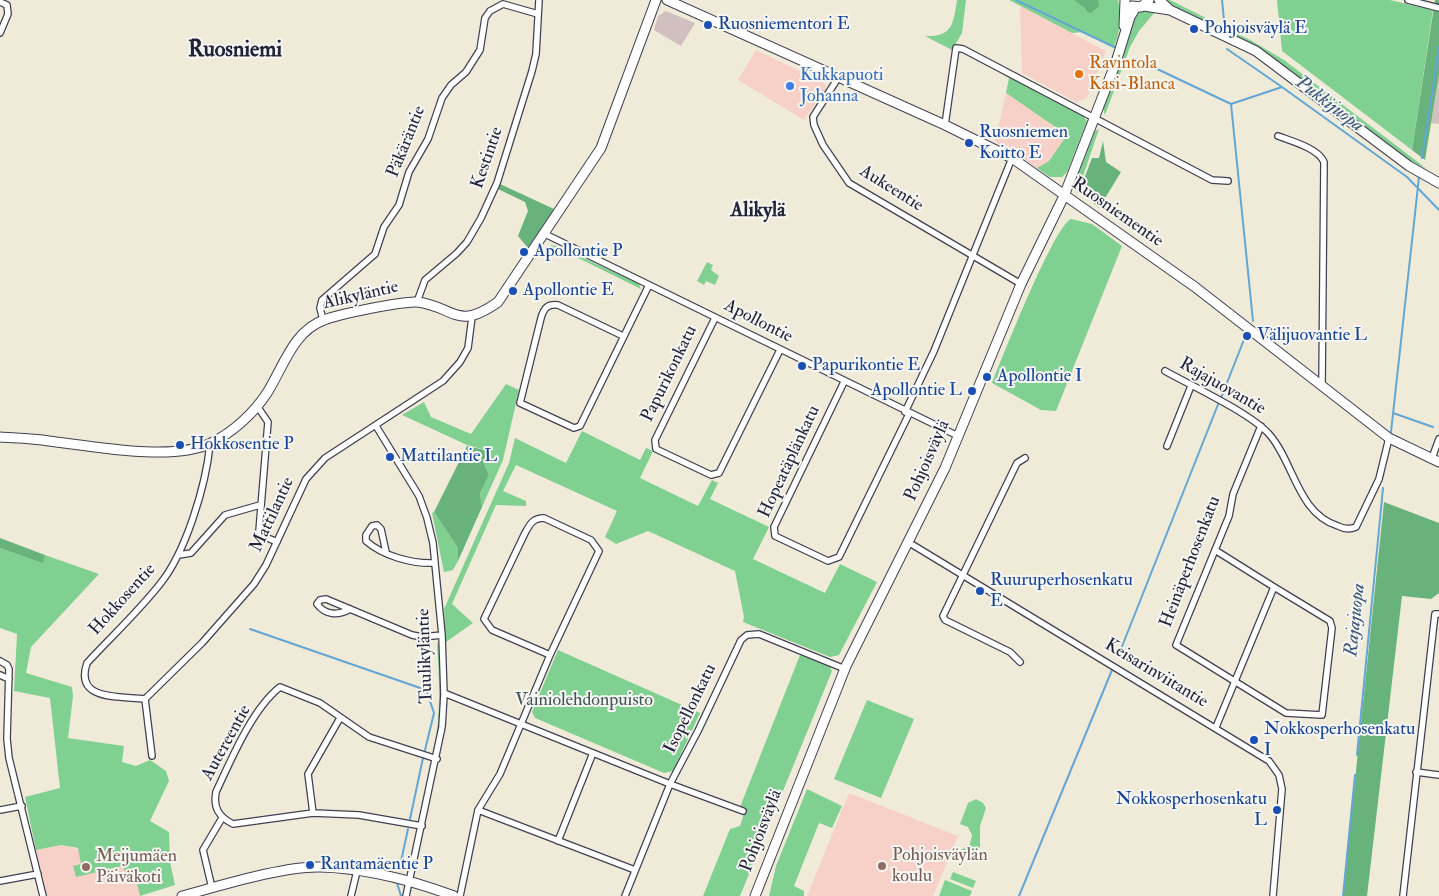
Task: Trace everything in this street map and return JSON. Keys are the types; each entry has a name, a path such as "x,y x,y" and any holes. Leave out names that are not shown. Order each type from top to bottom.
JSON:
{"main road":[{"path":"472,316 486,311 498,302 601,148 656,0"},
{"name":"Ruosniementie","path":"667,0 945,125 1012,158 1195,287 1389,438 1435,460"},
{"path":"1159,0 1170,10"},
{"path":"1125,1 1170,10 1256,52 1409,166 1439,183"},
{"name":"Pohjoisväylä","path":"755,896 845,669 945,468 1021,284 1064,196 1116,62 1123,36 1125,1"},
{"name":"Pohjoisväylä","path":"1123,36 1143,4"},
{"name":"Alikyläntie","path":"0,437 166,452 210,444 240,423 257,406 292,348 303,334 323,320 417,302 447,313 472,316"},
{"path":"182,896 285,871 319,867 410,880 454,896"}],"street":[{"name":"Kestintie","path":"417,302 425,280 467,242 497,184 536,54 539,0"},
{"path":"1408,0 1439,8"},
{"path":"0,2 7,5 8,14 0,33"},
{"name":"Päkäräntie","path":"323,320 320,308 322,300 375,254 384,227 399,205 409,172 428,139 442,98 466,72 480,50 483,26 490,10 503,4 538,14"},
{"path":"945,125 956,48 963,49 1212,180 1228,181"},
{"name":"Aukeentie","path":"838,78 813,117 814,125 823,146 849,183 1021,284"},
{"path":"1278,136 1307,148 1322,157 1324,162 1322,386"},
{"path":"907,413 1012,158"},
{"name":"Apollontie","path":"545,234 907,413 958,436"},
{"path":"624,336 558,305 550,304 544,308 520,403 574,428 580,426 649,286"},
{"name":"Mattilantie","path":"145,699 202,643 254,584 277,542 306,479 326,458 443,381 460,362 470,338 472,316"},
{"name":"Papurikonkatu","path":"715,318 655,440 656,448 710,475 719,473 780,350"},
{"name":"Rajajuovantie","path":"1165,371 1261,426 1277,445 1311,508 1319,517 1334,525 1350,530 1356,527 1380,479 1389,438"},
{"name":"Hopeatäplänkatu","path":"844,382 774,527 775,536 828,561 839,557 907,413"},
{"path":"1167,446 1191,386"},
{"path":"257,406 268,422 268,440 263,461 263,490 258,531 263,536 277,542"},
{"name":"Tuulikyläntie","path":"376,426 419,496 427,518 435,563 442,635 444,693 442,727 437,759 406,896"},
{"name":"Heinäperhosenkatu","path":"1234,682 1176,645 1229,516 1234,494 1261,426"},
{"path":"1435,460 1439,439"},
{"name":"Hokkosentie","path":"145,699 100,694 91,691 85,683 83,673 86,663 161,584 179,555 208,464 210,444"},
{"path":"1020,662 1010,652 945,620 943,616 1017,463 1026,458"},
{"path":"179,555 191,552 225,515 233,511 260,505"},
{"path":"460,896 478,810 500,774 550,655 599,550 591,540 544,518 539,518 532,520 525,532 484,619 492,630 550,655"},
{"path":"386,552 380,529 377,525 372,526 366,535 366,542 386,552 412,562 435,563"},
{"name":"Keisarinviitantie","path":"908,542 1269,760 1279,775 1282,789 1273,896"},
{"path":"1215,550 1330,621 1332,628 1322,715 1286,713 1234,682"},
{"path":"1216,727 1274,587"},
{"path":"350,609 335,614 321,610 317,604 320,600 326,598 412,635 422,637 442,635"},
{"path":"1403,896 1416,772 1437,614"},
{"name":"Isopellonkatu","path":"625,896 670,784 698,731 741,640 747,635 759,634 845,669"},
{"path":"0,661 7,665 9,680 3,738 22,806 43,896"},
{"path":"0,675 9,680"},
{"name":"Autereentie","path":"222,818 216,810 216,792 240,741 272,694 280,688 320,703 369,736 437,759"},
{"path":"444,693 670,784 743,811"},
{"path":"145,699 152,756"},
{"path":"313,813 308,774 340,718"},
{"path":"558,841 593,753"},
{"path":"1416,772 1439,774"},
{"path":"0,810 22,806"},
{"path":"478,810 636,870"},
{"path":"212,888 202,850 222,818 234,824 246,824 313,813 360,815 422,826"},
{"path":"351,896 357,871"},
{"path":"0,881 38,874"}],"shaded area":[{"path":"1020,6 1106,51 1087,98 1076,102 1022,73"},
{"path":"666,11 695,23 681,46 654,30 658,16"},
{"path":"756,50 825,83 826,90 804,120 738,80"},
{"path":"1439,74 1439,124 1431,123"},
{"path":"1006,93 1067,135 1049,161 1037,168 1016,153 995,142"},
{"name":"Pohjoisväylän koulu","path":"849,793 958,836 933,896 807,896"},
{"name":"Meijumäen Päiväkoti","path":"61,845 131,862 140,896 47,896 36,850"}],"green space":[{"path":"957,0 966,0 962,33 952,50 925,36 941,34 950,27"},
{"path":"1009,0 1118,0 1120,24 1114,47 1083,32 1072,33"},
{"path":"1074,0 1098,0 1099,6 1091,13 1087,12 1085,8"},
{"path":"1165,0 1170,0 1252,41 1284,60 1427,169 1372,136 1273,59"},
{"path":"1277,0 1390,0 1433,10 1412,150 1282,51"},
{"path":"1435,0 1439,0 1439,74 1425,160 1412,150"},
{"path":"1138,12 1155,12 1139,31 1130,47 1105,115 1103,109 1123,56 1131,21"},
{"path":"1007,74 1083,116 1087,121 1067,172 1062,177 1050,177 1037,168 1049,161 1067,135 1006,93 1009,78 1005,76"},
{"path":"1099,129 1077,194 1076,180 1078,172 1095,131"},
{"path":"1103,141 1106,162 1121,172 1099,208 1084,194 1084,179 1092,158 1099,158"},
{"path":"500,184 554,209 528,248 518,236 528,211 525,202 498,189"},
{"path":"1071,219 1092,224 1122,246 1056,411 1041,410 992,383 1041,267 1063,227"},
{"path":"551,245 560,247 639,284 641,289 562,250 551,248"},
{"path":"707,262 713,265 711,270 719,276 715,285 706,281 704,285 697,281"},
{"path":"506,384 519,390 503,460 482,507 480,493 489,475 484,464 489,451 467,445 402,415 424,402 431,417 471,434"},
{"path":"582,431 640,460 646,448 653,451 640,478 698,506 712,480 718,483 710,499 769,527 753,559 825,593 840,564 877,582 839,655 830,657 743,622 744,617 735,571 648,531 616,544 605,537 617,511 516,465 503,491 526,501 526,506 496,505 452,604 473,623 446,642 444,609 509,463 515,438 566,463"},
{"path":"467,446 489,451 484,464 489,475 480,493 482,507 458,561 458,548 434,512"},
{"path":"1384,502 1439,523 1439,593 1431,599 1402,596 1367,896 1343,896"},
{"path":"434,512 458,548 458,561 453,570 444,572 432,513"},
{"path":"0,538 45,555 43,563 0,548"},
{"path":"0,548 42,562 45,555 99,574 31,647 26,673 72,687 73,696 68,738 124,746 122,762 136,766 150,760 166,771 169,781 150,821 169,832 170,862 175,885 140,896 134,872 126,874 123,866 76,877 73,866 81,864 78,848 61,845 36,850 25,797 60,788 50,698 14,691 17,634 0,628"},
{"path":"437,642 440,659 441,711 436,749 433,751 439,710"},
{"name":"Vainiolehdonpuisto","path":"558,650 700,713 673,771 664,773 535,718 532,712"},
{"path":"800,655 829,665 832,671 740,896 703,896 730,829 740,826 745,810 740,807"},
{"path":"867,700 914,719 881,798 834,779"},
{"path":"807,789 842,806 832,828 819,823 794,886 804,891 804,896 769,896 776,866"},
{"path":"976,799 983,803 986,808 980,826 980,847 972,856 965,856 961,850 970,844 972,835 968,827 960,824 968,803"},
{"path":"953,872 976,881 973,888 950,879"},
{"path":"945,880 972,891 970,896 939,896"}],"waterway":[{"name":"Pukkijuopa","path":"1016,0 1114,47"},
{"path":"1222,0 1224,20"},
{"name":"Rajajuopa","path":"1422,158 1439,47"},
{"path":"1227,49 1282,87"},
{"name":"Pukkijuopa","path":"1134,58 1231,104 1282,87 1407,177 1439,210"},
{"path":"1231,104 1253,321"},
{"name":"Rajajuopa","path":"1391,432 1419,177"},
{"path":"1221,398 1245,337"},
{"path":"1119,654 1219,402"},
{"path":"1393,413 1433,427"},
{"name":"Rajajuopa","path":"1357,755 1383,488"},
{"path":"250,629 426,690 428,694"},
{"path":"1019,896 1112,670"},
{"path":"425,750 434,713 430,701"},
{"path":"410,819 423,758"},
{"path":"1343,896 1355,775"},
{"path":"400,866 408,829"},
{"path":"397,883 401,896"}],"place":[{"name":"Ruosniementori E","path":"708,25"},
{"name":"Pohjoisväylä E","path":"1194,29"},
{"name":"Ravintola Kasi-Blanca","path":"1079,74"},
{"name":"Kukkapuoti Johanna","path":"790,86"},
{"name":"Ruosniemen Koitto E","path":"969,143"},
{"name":"Apollontie P","path":"524,252"},
{"name":"Apollontie E","path":"513,291"},
{"name":"Välijuovantie L","path":"1247,336"},
{"name":"Papurikontie E","path":"802,366"},
{"name":"Apollontie I","path":"987,377"},
{"name":"Apollontie L","path":"972,391"},
{"name":"Hokkosentie P","path":"180,445"},
{"name":"Mattilantie L","path":"390,457"},
{"name":"Ruuruperhosenkatu E","path":"980,591"},
{"name":"Nokkosperhosenkatu I","path":"1254,740"},
{"name":"Nokkosperhosenkatu L","path":"1277,810"},
{"name":"Rantamäentie P","path":"310,865"},
{"name":"Pohjoisväylän koulu","path":"882,866"},
{"name":"Meijumäen Päiväkoti","path":"86,867"}],"district":[{"name":"Ruosniemi","path":"235,51"},
{"name":"Alikylä","path":"758,212"}]}
